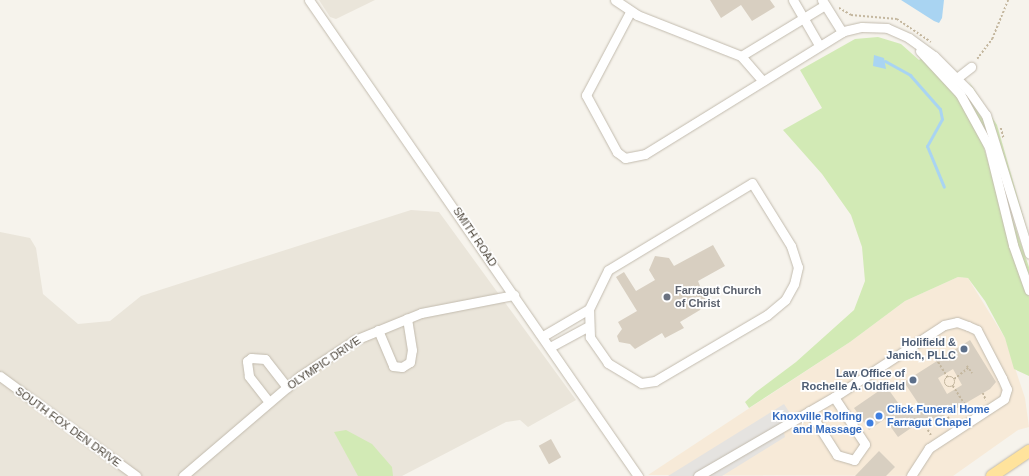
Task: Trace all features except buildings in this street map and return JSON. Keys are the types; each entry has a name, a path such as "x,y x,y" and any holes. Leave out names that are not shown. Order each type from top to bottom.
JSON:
{"main road":[{"path":"992,476 1029,451"}],"street":[{"name":"SMITH ROAD","path":"309,0 543,336 638,476"},
{"path":"615,0 630,12 741,56 763,81"},
{"path":"793,0 819,45"},
{"path":"741,56 803,19 824,3 842,32"},
{"path":"630,12 586,96 617,152 625,158 644,154 842,32 862,27 887,28 909,38 986,115 1029,253"},
{"path":"953,81 971,67"},
{"path":"953,81 989,147 1001,197 1029,290"},
{"path":"752,183 791,246 798,267 794,284 785,300 767,315 655,381 641,382 622,374 597,351 587,327 588,309 608,270 752,183"},
{"path":"1001,197 1011,194"},
{"name":"OLYMPIC DRIVE","path":"183,476 287,386 355,340 407,318 514,295"},
{"path":"543,336 588,309"},
{"path":"378,330 393,366 402,367 410,362 412,350 407,318"},
{"path":"698,476 834,398 944,325 957,322 977,330 1007,389 1004,399 929,448 911,476"},
{"path":"550,347 587,327"},
{"path":"269,402 249,376 247,362 251,358 265,359 287,386"},
{"name":"SOUTH FOX DEN DRIVE","path":"0,376 136,476"},
{"path":"809,411 837,455 854,460 864,444 834,398"}],"path":[{"path":"971,67 992,39 1008,0"},
{"path":"950,341 954,347"},
{"path":"932,352 948,378 954,379"},
{"path":"953,386 954,379 968,367 972,373"},
{"path":"948,378 946,384 953,386 966,406"},
{"path":"948,417 953,425"},
{"path":"928,430 933,438"}],"shaded area":[{"path":"319,0 375,0 336,19 330,17"},
{"path":"411,210 439,212 576,400 528,427 520,420 506,422 402,476 0,476 0,232 30,238 36,248 43,294 78,324 110,321 141,296"},
{"path":"958,277 968,278 1005,338 1025,398 1029,427 1018,430 953,476 648,475 850,342 905,301"},
{"path":"784,404 797,424 783,429 785,437 722,476 668,476"}],"green space":[{"path":"878,37 901,44 919,60 922,58 959,100 981,138 1029,297 1029,376 1014,369 1005,338 985,301 968,278 958,277 905,301 850,342 749,408 745,402 796,362 854,310 865,281 862,247 851,215 822,174 783,130 822,108 800,70 855,39"},
{"path":"968,80 997,125 1029,237 1029,249 997,133"},
{"path":"965,93 986,124 1004,188 963,94"},
{"path":"1008,206 1029,267 1029,281 1022,262"},
{"path":"346,430 372,444 392,467 393,476 358,476 334,432"}],"water":[{"path":"901,0 944,0 942,18 939,23 934,21"},
{"path":"874,55 884,58 886,69 873,66"}],"waterway":[{"path":"885,61 910,75 940,109 942,119 927,146 944,187"}],"place":[{"name":"Farragut Church of Christ","path":"667,297"},
{"name":"Holifield & Janich, PLLC","path":"964,349"},
{"name":"Law Office of Rochelle A. Oldfield","path":"913,380"},
{"name":"Click Funeral Home Farragut Chapel","path":"879,416"},
{"name":"Knoxville Rolfing and Massage","path":"870,423"}]}
